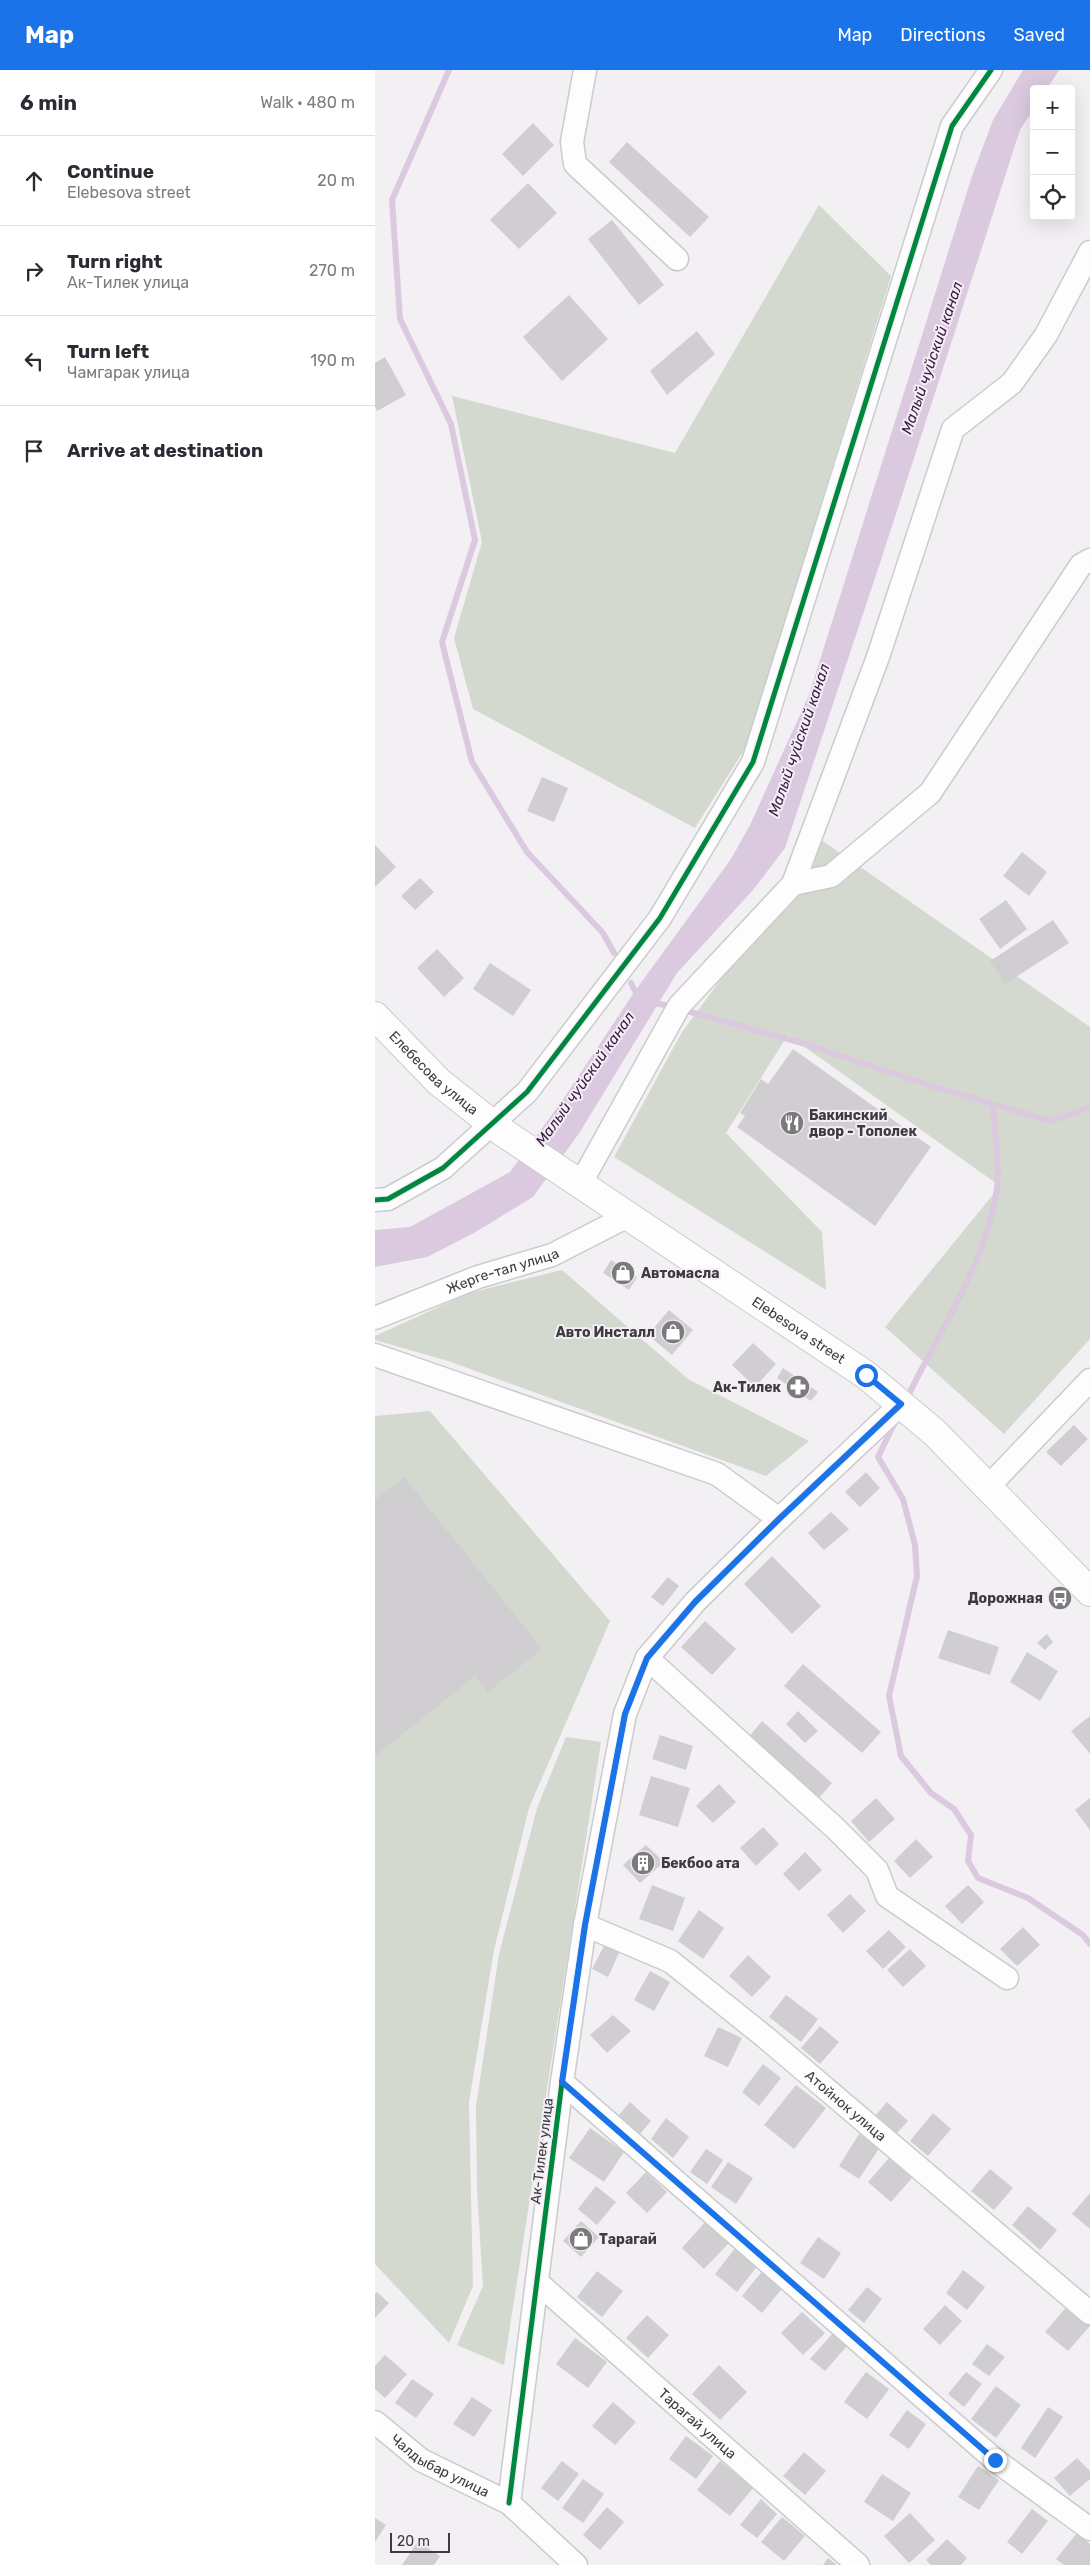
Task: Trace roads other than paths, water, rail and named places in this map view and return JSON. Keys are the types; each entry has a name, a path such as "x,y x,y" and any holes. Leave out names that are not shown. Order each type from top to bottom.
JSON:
{"main road":[{"name":"Елебесова улица","path":"375,1016 439,1082 497,1128 574,1181"},
{"name":"Elebesova street","path":"574,1181 866,1375 901,1404 989,1486 1090,1592"}],"street":[{"path":"585,70 572,142 575,164 677,259"},
{"path":"375,1200 388,1199 443,1168 497,1128 661,918 753,762 952,126 991,70"},
{"path":"574,1181 588,1170 679,1006 793,884 878,657 953,429 1012,383 1046,336 1090,252"},
{"path":"793,884 831,876 930,793 1081,565 1090,560"},
{"name":"Жерге-тал улица","path":"375,1318 478,1277 552,1255 629,1216"},
{"path":"375,1355 717,1474 779,1519"},
{"path":"989,1486 1090,1380"},
{"name":"Ак-Тилек улица","path":"509,2503 562,2082 585,1925 625,1714 647,1658 695,1602 779,1519 901,1404"},
{"path":"647,1658 865,1858 877,1870 887,1896 1007,1978"},
{"name":"Атойнок улица","path":"585,1925 670,1961 765,2037 1090,2313"},
{"path":"562,2082 995,2460 1090,2529"},
{"name":"Тарагай улица","path":"537,2282 858,2565"},
{"name":"Чалдыбар улица","path":"375,2422 421,2460 509,2503 576,2565"}],"water":[{"name":"Малый чуйский канал","path":"1023,70 1059,70 1050,85 1030,85 1030,114 1020,130 882,557 785,848 753,890 677,973 580,1132 533,1197 474,1233 427,1257 375,1267 375,1230 410,1227 510,1172 562,1101 635,991 731,859 750,825 809,695 972,176 993,120"}],"waterway":[{"path":"449,70 392,200 400,319 451,424 475,540 442,642 472,762 527,852 603,933 614,953"},
{"path":"631,983 635,991"},
{"path":"651,1002 673,1007"},
{"path":"683,1010 802,1043 938,1088 1051,1121 1090,1107"},
{"path":"906,1400 960,1297 983,1244 991,1216 998,1178 993,1104"},
{"path":"895,1422 878,1457 903,1499 915,1545 917,1576 889,1696 901,1756 931,1793 954,1809 971,1835 968,1861 978,1878 1028,1898 1083,1935 1090,1944"}],"place":[{"name":"Бакинский двор - Тополек","path":"792,1123"},
{"name":"Автомасла","path":"623,1273"},
{"name":"Авто Инсталл","path":"673,1332"},
{"name":"Ак-Тилек","path":"798,1387"},
{"name":"Дорожная","path":"1060,1598"},
{"name":"Бекбоо ата","path":"643,1863"},
{"name":"Тарагай","path":"581,2239"}]}
